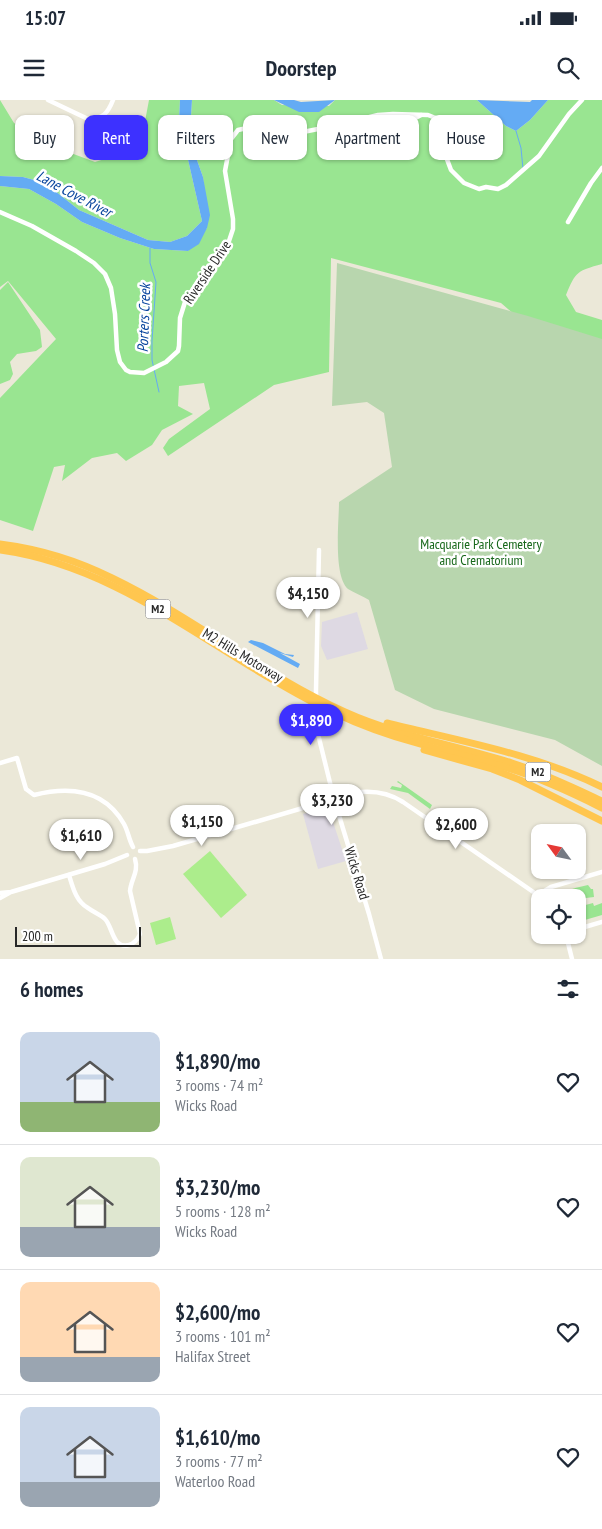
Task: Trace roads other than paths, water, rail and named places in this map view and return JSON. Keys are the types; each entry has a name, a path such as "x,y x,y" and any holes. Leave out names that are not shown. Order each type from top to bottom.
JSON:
{"highway":[{"name":"M2","path":"0,539 37,546 46,553"},
{"name":"M2 Hills Motorway","path":"0,544 46,553 92,569 130,586 304,694"},
{"name":"M2 Hills Motorway","path":"0,550 59,563 115,585 322,704 378,731 419,744 504,766 558,787 602,808"},
{"name":"M2 Hills Motorway","path":"322,704 411,735 523,767 602,802"},
{"path":"367,721 380,722 520,756 563,770 602,787"},
{"path":"378,731 400,742 520,780 602,821"}],"street":[{"path":"48,100 88,118 95,119 106,114 113,100"},
{"name":"Riverside Drive","path":"378,115 428,115 438,119 442,127 445,154 451,170 464,183 480,189 486,187 498,188 506,185 539,156 569,114 582,100"},
{"name":"Riverside Drive","path":"0,212 32,226 94,263 105,274 111,288 117,350 120,362 130,372 144,373 156,368 178,351 180,346 180,318 186,299 222,254 232,233 233,216 225,171 229,144 233,135 243,128 299,132 317,129"},
{"path":"568,222 591,182 602,168"},
{"name":"Wicks Road","path":"319,550 315,715 318,737 334,799 381,959"},
{"path":"0,763 17,758 26,790 34,794 72,790 94,796 108,805 118,815 125,826 133,847"},
{"path":"0,893 11,892 111,862 127,855 128,850 133,847 137,847 140,851 147,851 173,846 362,791 378,792 394,797 531,890"},
{"path":"127,855 129,858 135,859 139,857 140,851"},
{"path":"69,875 80,902 104,918 116,942 127,945 134,943 140,934 130,891 130,884 137,872 135,859"},
{"path":"549,889 602,872"},
{"path":"0,898 11,892"},
{"path":"586,927 602,922"},
{"path":"568,944 572,959"}],"water":[{"name":"Lane Cove River","path":"180,100 192,100 191,115 179,115"},
{"path":"274,100 301,102 335,100 319,112 299,112"},
{"path":"477,100 530,102 532,100 548,100 530,120 516,131 503,123 503,115 494,115"},
{"name":"Lane Cove River","path":"188,160 197,160 203,177 210,215 207,228 199,244 188,251 154,249 120,238 82,222 56,204 29,189 0,186 0,176 23,177 45,183 79,210 148,240 170,242 187,236 202,221"},
{"path":"251,640 263,643 285,654 294,655 293,657 280,653 300,664 298,668 248,642"}],"waterway":[{"path":"516,131 521,148 523,169"},
{"name":"Porters Creek","path":"150,248 150,263 156,282 152,360 159,392"}],"park label":[{"name":"Macquarie Park Cemetery and Crematorium","path":"481,552"}]}
